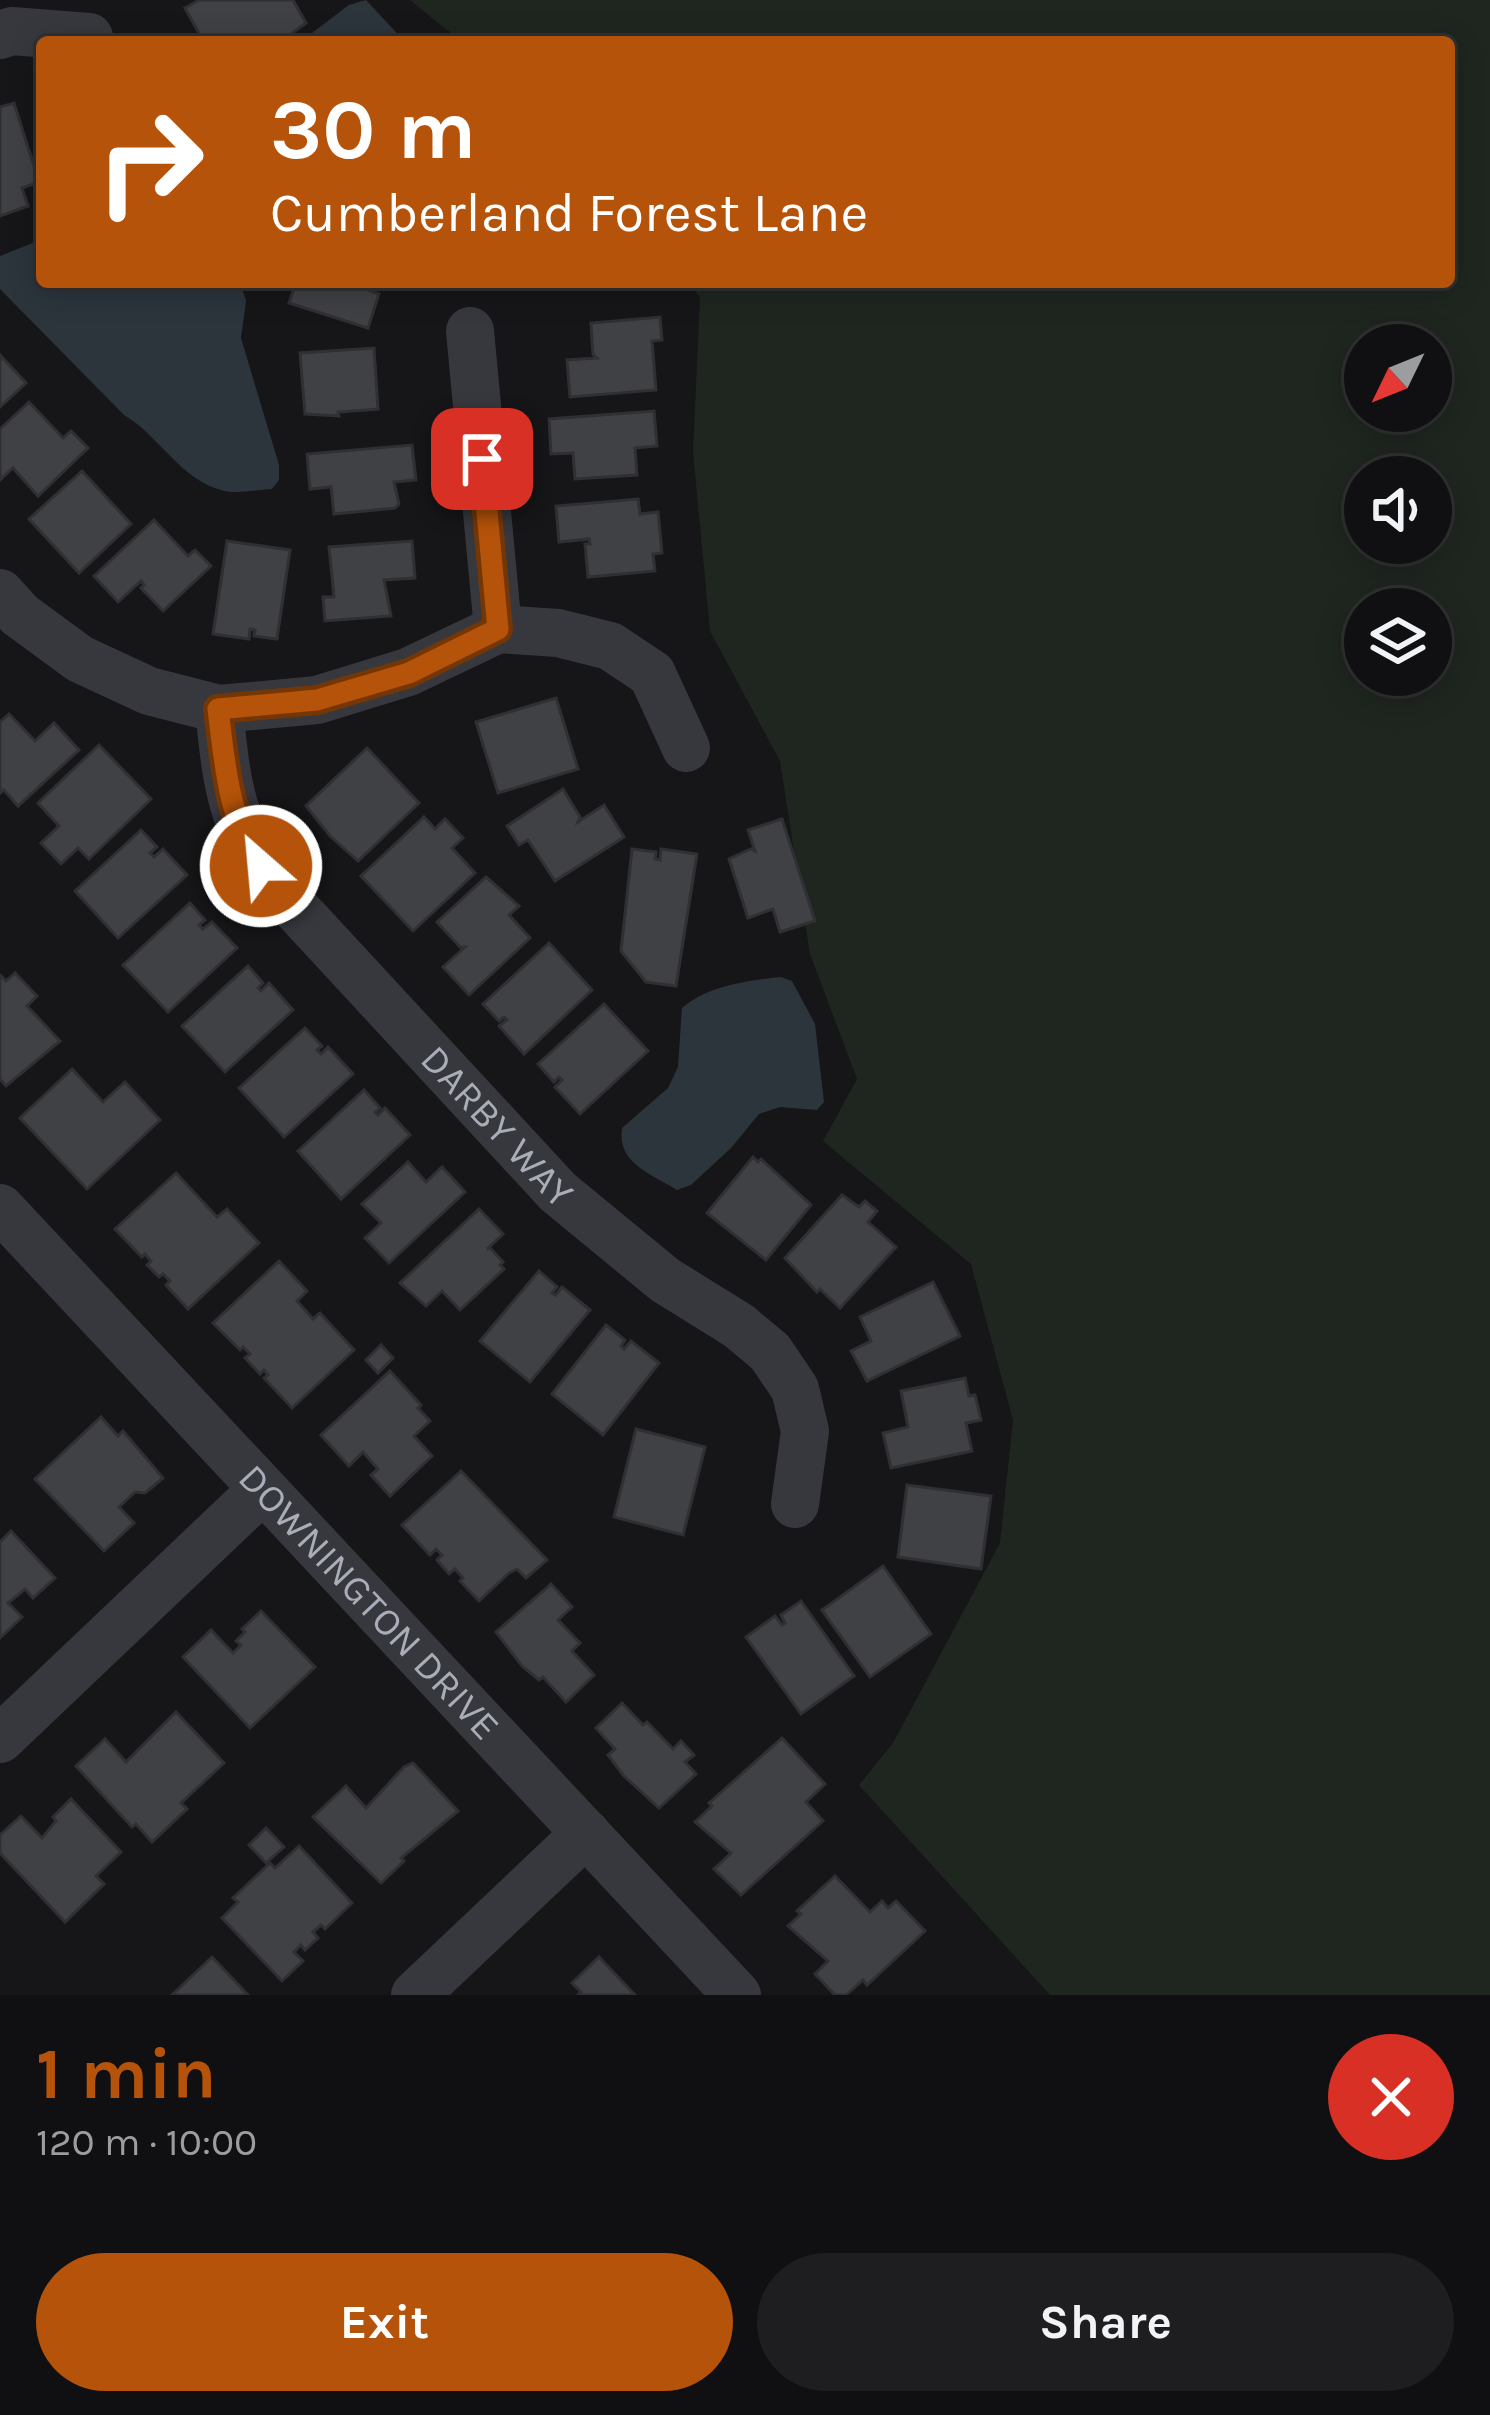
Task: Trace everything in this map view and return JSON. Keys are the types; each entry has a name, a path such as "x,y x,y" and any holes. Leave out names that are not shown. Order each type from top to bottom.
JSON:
{"street":[{"path":"0,35 12,31 75,36"},
{"path":"470,331 498,629"},
{"path":"0,593 20,615 80,658 149,691 218,709 317,700 409,673 498,629 558,633 610,646 652,674 686,748"},
{"name":"DARBY WAY","path":"218,709 229,797 247,845 275,886 558,1192 628,1252 770,1352 795,1389 805,1431 795,1504"},
{"name":"DOWNINGTON DRIVE","path":"0,1208 737,1995"},
{"path":"0,1739 262,1490"},
{"path":"415,1995 586,1834"}],"shaded area":[{"path":"366,0 399,36 308,36 349,5"},
{"path":"410,0 1490,0 1490,1995 1050,1995 859,1785 893,1743 1000,1543 1013,1420 971,1264 823,1141 857,1079 810,954 780,761 710,631 693,452 700,298 694,288 1455,288 1455,36 455,36"},
{"path":"36,242 36,288 242,288 246,301 241,338 279,465 279,480 272,489 229,492 183,468 0,289 0,256"},
{"path":"781,977 792,981 815,1024 824,1102 817,1110 780,1107 759,1114 731,1148 691,1185 677,1190 631,1159 622,1128 668,1088 678,1067 682,1008 716,989"}],"building":[{"path":"199,0 293,0 306,23 288,36 201,36 185,8"},
{"path":"14,103 36,183 22,188 28,206 0,216 0,107"},
{"path":"294,288 362,288 379,294 368,328 289,303"},
{"path":"660,317 662,340 652,341 656,390 570,397 567,360 597,358 591,323"},
{"path":"374,348 378,409 338,412 339,416 305,414 300,353"},
{"path":"0,355 26,383 0,407"},
{"path":"29,402 63,438 71,431 88,448 38,496 13,468 0,480 0,429"},
{"path":"654,411 657,446 635,448 637,475 575,479 573,453 551,454 549,419"},
{"path":"412,445 416,480 394,482 399,504 395,508 334,514 331,487 310,489 307,454"},
{"path":"82,471 131,524 79,573 29,519"},
{"path":"638,499 640,514 658,512 662,553 653,554 655,571 588,577 585,544 590,544 589,539 559,542 556,506"},
{"path":"154,520 188,556 195,550 211,566 163,611 141,588 141,581 118,602 94,576"},
{"path":"227,541 290,550 277,639 254,636 255,630 250,629 249,639 213,634"},
{"path":"412,541 415,578 384,580 391,616 325,621 323,597 334,597 329,547"},
{"path":"556,698 578,769 498,793 476,722"},
{"path":"9,714 35,741 54,723 79,750 18,806 4,790 0,793 0,722"},
{"path":"99,745 151,799 89,859 78,848 61,864 41,843 59,826 38,803"},
{"path":"367,748 419,803 358,861 306,806"},
{"path":"563,789 580,817 578,822 604,805 624,837 555,881 528,840 519,845 507,826"},
{"path":"424,817 435,829 445,819 463,838 452,848 475,873 413,931 361,876"},
{"path":"782,819 815,921 780,932 773,909 748,918 729,859 755,851 748,830"},
{"path":"141,830 157,847 150,853 154,857 163,849 187,875 118,938 75,891"},
{"path":"632,849 656,852 655,859 660,860 661,849 697,854 676,986 646,982 621,951"},
{"path":"486,877 519,906 509,915 530,938 469,995 443,967 465,947 437,922"},
{"path":"190,903 205,920 199,925 203,929 212,922 237,948 168,1012 123,965"},
{"path":"549,943 592,990 524,1054 499,1026 507,1020 499,1021 483,1004"},
{"path":"248,966 263,983 258,988 261,991 269,983 293,1010 225,1072 182,1026"},
{"path":"15,973 37,996 27,1006 60,1041 6,1086 0,1079 0,975 6,981"},
{"path":"604,1004 648,1051 580,1114 555,1087 562,1080 559,1077 554,1082 538,1064"},
{"path":"305,1028 322,1046 317,1050 321,1054 328,1047 353,1074 284,1137 239,1088"},
{"path":"72,1069 103,1102 125,1082 160,1120 87,1189 20,1118"},
{"path":"364,1090 380,1108 375,1112 378,1115 385,1108 410,1135 341,1199 298,1151"},
{"path":"753,1157 811,1205 766,1260 707,1213"},
{"path":"408,1162 426,1182 442,1167 465,1192 389,1263 365,1238 381,1223 362,1204"},
{"path":"176,1173 217,1217 227,1209 259,1243 188,1309 166,1285 170,1281 163,1274 159,1277 147,1265 151,1261 145,1254 142,1257 115,1229"},
{"path":"842,1195 859,1207 865,1201 877,1211 868,1222 896,1247 840,1308 820,1289 817,1292 785,1258"},
{"path":"479,1209 503,1234 487,1249 503,1262 504,1269 460,1310 442,1291 426,1306 400,1283"},
{"path":"279,1261 307,1291 297,1301 313,1319 320,1313 354,1350 292,1408 264,1378 268,1375 264,1370 260,1374 245,1358 250,1354 213,1323"},
{"path":"539,1271 557,1287 552,1293 556,1295 562,1287 590,1310 530,1382 480,1341"},
{"path":"933,1282 960,1336 867,1381 851,1351 871,1341 860,1317"},
{"path":"606,1325 625,1340 624,1349 631,1341 659,1363 603,1435 552,1394"},
{"path":"381,1345 393,1358 378,1373 366,1360"},
{"path":"390,1371 430,1421 414,1436 432,1456 390,1496 371,1475 378,1469 363,1452 349,1466 321,1435"},
{"path":"965,1378 981,1420 966,1423 972,1451 891,1468 883,1433 908,1427 901,1391"},
{"path":"101,1417 118,1436 123,1431 163,1478 145,1493 135,1492 119,1507 134,1523 104,1551 35,1479"},
{"path":"636,1429 705,1447 683,1535 614,1517"},
{"path":"461,1471 547,1560 526,1578 517,1569 509,1573 479,1601 455,1569 449,1574 437,1560 442,1555 436,1549 430,1555 402,1525"},
{"path":"907,1485 991,1496 981,1569 898,1557"},
{"path":"11,1531 55,1578 33,1598 25,1589 8,1603 22,1617 0,1638 0,1542"},
{"path":"883,1566 931,1634 870,1677 822,1610"},
{"path":"551,1584 572,1607 558,1620 580,1643 572,1651 594,1675 566,1702 543,1677 539,1680 522,1666 496,1632"},
{"path":"801,1601 854,1676 801,1714 746,1637 775,1616 782,1625 781,1615"},
{"path":"261,1611 315,1667 250,1728 183,1657 211,1630 233,1653 241,1645 236,1641 245,1632 242,1629"},
{"path":"622,1703 673,1749 681,1741 694,1755 685,1762 696,1774 659,1808 623,1775 608,1755 615,1749 596,1728"},
{"path":"176,1712 224,1763 181,1803 187,1809 152,1842 76,1766 105,1739 126,1762"},
{"path":"782,1738 825,1784 806,1802 823,1821 741,1895 714,1869 731,1853 695,1822 712,1806 709,1803"},
{"path":"413,1763 458,1811 401,1858 404,1861 381,1883 313,1817 346,1786 366,1808"},
{"path":"71,1799 121,1852 96,1876 104,1884 65,1922 0,1853 0,1835 21,1816 42,1838 56,1821 53,1817"},
{"path":"266,1828 284,1847 266,1863 249,1845"},
{"path":"299,1846 352,1903 325,1929 321,1925 313,1932 318,1938 305,1950 301,1945 294,1952 303,1961 282,1981 222,1918 238,1902 233,1898 270,1863 275,1868"},
{"path":"835,1876 870,1912 882,1901 888,1908 896,1901 925,1931 867,1985 863,1980 846,1995 835,1995 815,1974 828,1961 788,1926 801,1914 797,1911"},
{"path":"212,1957 248,1995 172,1995"},
{"path":"599,1957 635,1995 578,1995 581,1992 572,1983"}],"route":[{"path":"261,866 247,845 229,797 218,709 317,700 409,673 498,629 482,459"}]}
